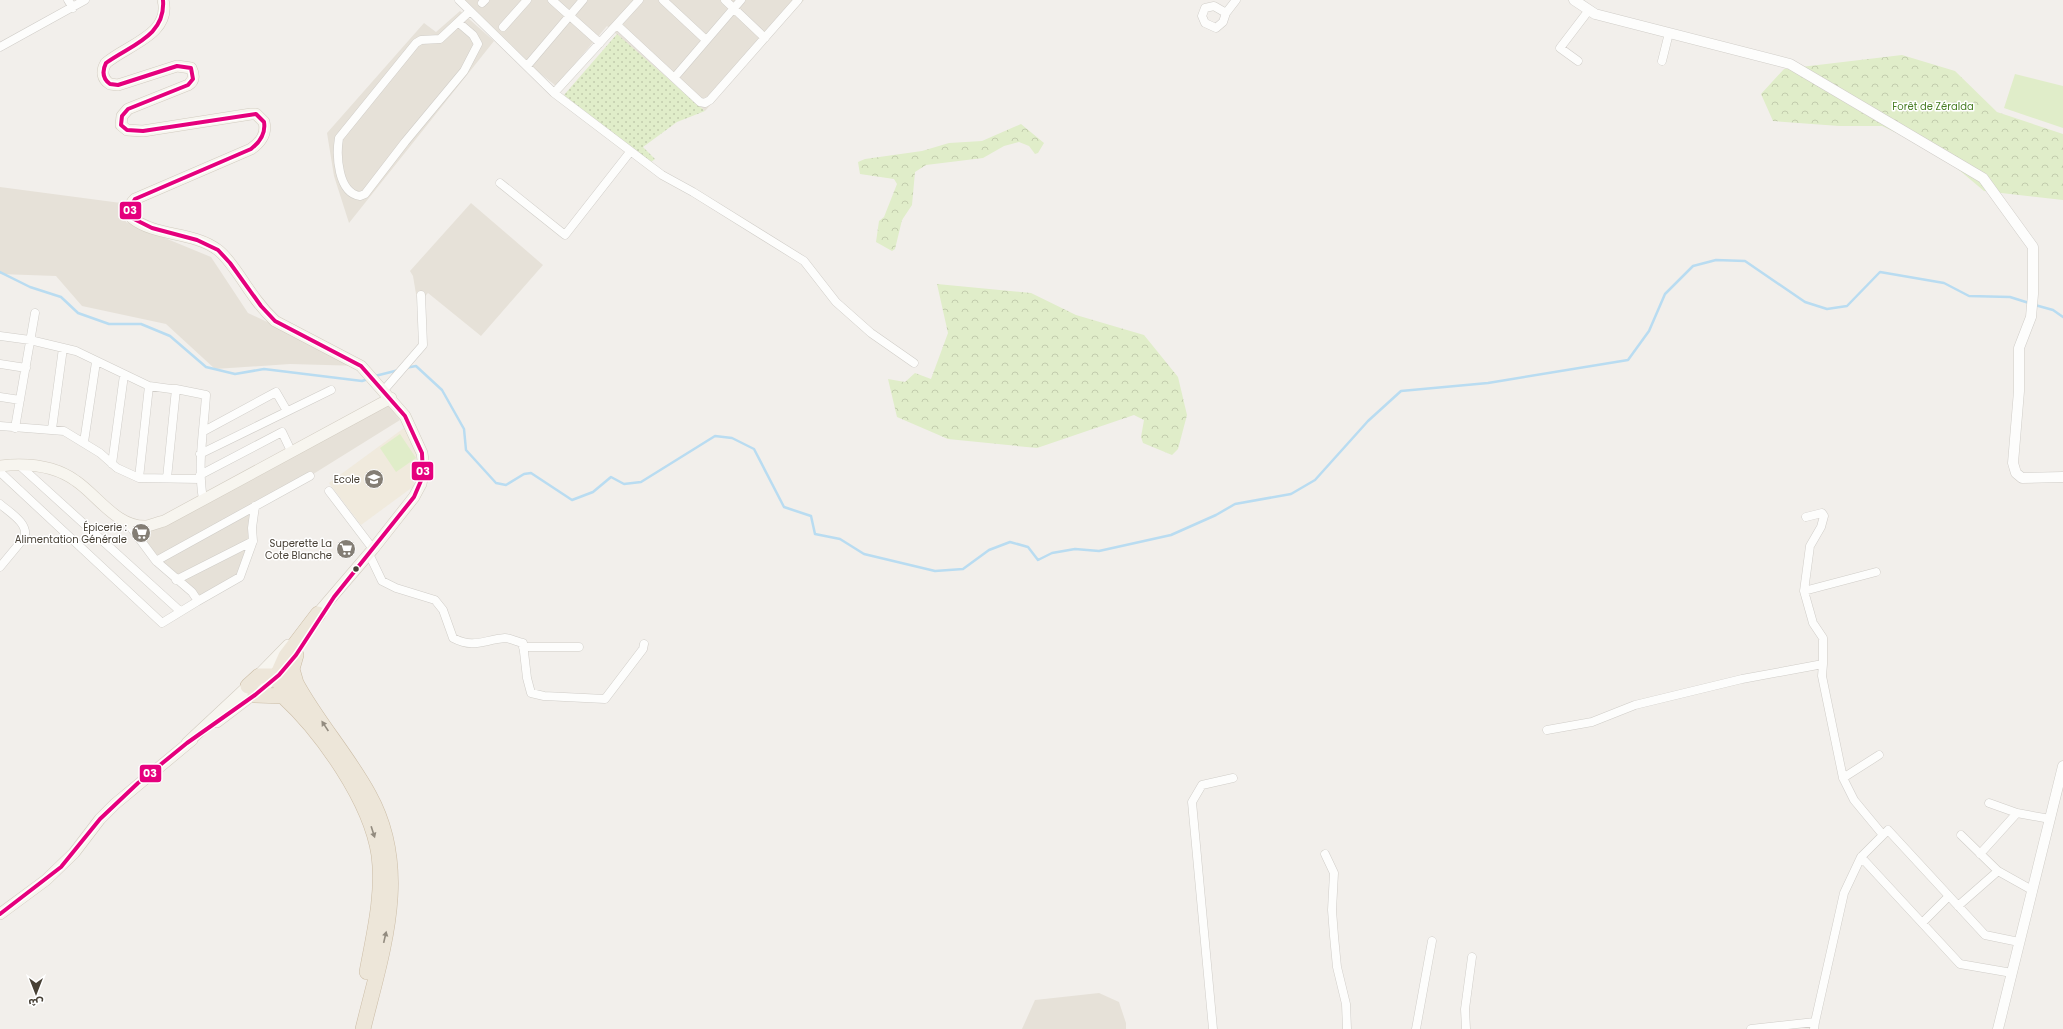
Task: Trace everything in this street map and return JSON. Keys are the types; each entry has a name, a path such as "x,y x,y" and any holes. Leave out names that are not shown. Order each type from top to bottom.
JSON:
{"highway":[{"path":"318,614 286,656 277,676 282,689 342,768 364,807 375,838 379,855 380,888 377,919 366,979 353,1029"},
{"path":"296,655 292,669 296,683 370,795 384,826 390,857 389,921 363,1029"},
{"path":"296,708 283,696 251,691 259,676 277,676 302,694"}],"main road":[{"path":"0,914 61,867 115,804 251,691 334,597 371,552 414,497 421,484 424,467 422,452 418,443 404,416 384,390 361,366 275,321 264,311 228,260 218,250 205,243 144,225 132,218 130,210 132,202 135,199 252,149 262,140 264,134 264,122 256,114 143,131 127,130 121,125 122,116 128,110 188,85 193,80 191,68 183,66 177,66 118,85 110,84 103,76 103,69 106,63 158,27 165,14 163,0"},
{"path":"0,466 17,463 53,469 76,481 115,516 127,522 146,526 164,520 291,451 384,390"},
{"path":"277,676 296,655 334,597"}],"street":[{"path":"68,0 73,8"},
{"path":"0,47 85,0"},
{"path":"460,0 554,93 662,175 693,192 804,261 836,302 871,333 914,363"},
{"path":"503,27 527,0"},
{"path":"552,0 600,43"},
{"path":"527,66 584,0"},
{"path":"663,0 706,40"},
{"path":"725,0 764,38"},
{"path":"674,78 741,0"},
{"path":"617,25 700,102 708,102 798,0"},
{"path":"1226,13 1236,0"},
{"path":"1574,0 1595,14 1790,64 1983,178 2033,247 2033,294 2031,317 2020,348 2019,391 2013,462 2016,473 2022,478 2063,477"},
{"path":"554,93 617,25 637,1"},
{"path":"1578,61 1560,48 1589,10"},
{"path":"459,22 473,35 478,44 464,70 404,142 365,194 360,196 350,193 342,182 339,138 416,43 421,40 440,39 470,11"},
{"path":"1662,61 1669,33"},
{"path":"500,183 565,235 630,152"},
{"path":"384,390 423,345 422,295"},
{"path":"15,428 35,313"},
{"path":"0,336 30,340 76,352 149,386 171,390 176,389 206,395 204,430 200,454 200,477 204,499"},
{"path":"52,429 63,348"},
{"path":"84,442 96,362"},
{"path":"0,364 26,368"},
{"path":"112,464 124,375"},
{"path":"139,478 149,386"},
{"path":"167,478 176,389"},
{"path":"200,454 331,390"},
{"path":"204,430 276,392 287,412"},
{"path":"0,397 20,400"},
{"path":"0,426 64,431 84,442 117,468 139,478 200,477 282,432 291,451"},
{"path":"17,463 180,612"},
{"path":"0,472 162,623 240,577 253,541 252,528 255,506"},
{"path":"156,561 310,476"},
{"path":"329,490 371,552 382,581 396,588 435,600 443,610 452,638 463,644 478,644 506,638 523,643 527,678 531,693 544,696 605,699 643,649 644,644"},
{"path":"0,504 23,525 26,532 24,538 0,567"},
{"path":"1806,517 1822,513 1824,516 1821,527 1810,546 1804,591 1813,623 1823,638 1822,676 1843,778 1854,800 1883,835"},
{"path":"127,522 156,561 176,580 192,592 198,601"},
{"path":"176,580 253,541"},
{"path":"1804,591 1876,572"},
{"path":"523,647 579,647"},
{"path":"1547,730 1592,722 1635,705 1742,679 1823,664"},
{"path":"1843,778 1879,755"},
{"path":"1998,1029 2063,766"},
{"path":"1213,1029 1192,802 1202,785 1233,778"},
{"path":"1989,803 2017,813 2050,819"},
{"path":"1980,854 2017,813"},
{"path":"1751,1029 1814,1026 1844,893 1861,857 1888,830 1985,935 2019,942"},
{"path":"1961,835 1998,872 2032,890"},
{"path":"1325,854 1334,873 1332,910 1334,936 1337,967 1346,1004 1346,1029"},
{"path":"1861,857 1960,964 2012,973"},
{"path":"1958,906 1998,872"},
{"path":"1922,923 1949,896"},
{"path":"1416,1029 1432,941"},
{"path":"1466,1029 1465,1009 1472,957"}],"shaded area":[{"path":"464,0 804,0 705,111 607,26 556,86 532,67"},
{"path":"460,11 494,41 349,223 334,176 327,133 424,23 436,32"},
{"path":"0,187 121,203 126,222 211,257 248,313 361,366 290,364 215,369 166,324 82,306 56,276 0,274"},
{"path":"471,203 543,265 481,336 428,293 425,296 416,294 413,276 410,271"},
{"path":"385,400 400,420 310,476 255,506 240,577 198,601 176,580 127,522 146,526"},
{"name":"Ecole","path":"404,428 415,447 418,471 414,476 414,486 361,525 329,483"},
{"path":"1099,993 1119,1002 1126,1023 1126,1029 1022,1029 1035,1000"}],"green space":[{"path":"617,34 705,111 677,122 643,147 655,159 650,163 631,151 564,95"},
{"name":"Forêt de Zéralda","path":"1902,55 1955,71 1997,112 2063,134 2063,200 1984,191 1939,153 1882,126 1839,126 1773,121 1761,94 1784,69"},
{"path":"2015,74 2063,86 2063,128 2004,108"},
{"path":"1021,124 1044,143 1038,153 1035,154 1029,146 1019,142 1004,146 983,158 926,165 915,172 912,205 902,220 895,249 892,251 876,242 879,221 884,217 897,184 894,179 860,174 858,162 865,159 922,151 949,143 982,141"},
{"path":"937,284 1031,293 1076,315 1144,335 1178,377 1187,415 1178,449 1172,455 1143,443 1141,437 1144,420 1134,415 1037,448 948,439 897,417 888,379 905,382 915,373 931,379 948,333"},
{"path":"400,434 416,458 396,472 380,448"}],"waterway":[{"path":"405,368 416,366 442,390 464,429 466,450 496,483 506,485 524,474 531,473 572,500 593,492 611,477 624,484 641,482 715,436 732,438 754,449 784,507 811,516 815,534 840,539 864,554 935,571 963,569 989,550 1010,542 1028,547 1038,560 1052,553 1075,549 1099,551 1171,535 1216,515 1235,504 1291,494 1315,480 1368,421 1401,391 1488,383 1628,360 1649,331 1665,294 1693,266 1716,260 1745,261 1805,302 1827,309 1847,306 1880,272 1944,283 1969,296 2010,297 2029,303"},
{"path":"0,272 30,287 61,297 78,313 109,324 141,324 170,336 206,367 235,374 264,369 362,381 368,379"},
{"path":"2035,305 2053,310 2063,317"},
{"path":"375,376 399,370"}],"transit line":[{"name":"03","path":"0,914 61,867 100,819 138,783 187,743 255,695 279,675 296,655 334,597 414,497 423,476 422,453 405,416 361,366 275,321 261,306 230,263 218,250 197,240 152,228 132,218 130,208 135,199 251,149 260,141 264,130 264,122 256,114 143,131 127,130 121,125 122,116 128,109 188,85 193,79 191,68 177,66 118,85 110,84 104,77 103,72 106,63 136,45 153,31 159,22 163,0"}],"place":[{"name":"Ecole","path":"374,479"},
{"name":"Épicerie : Alimentation Générale","path":"141,533"},
{"name":"Superette La Cote Blanche","path":"346,549"}]}
